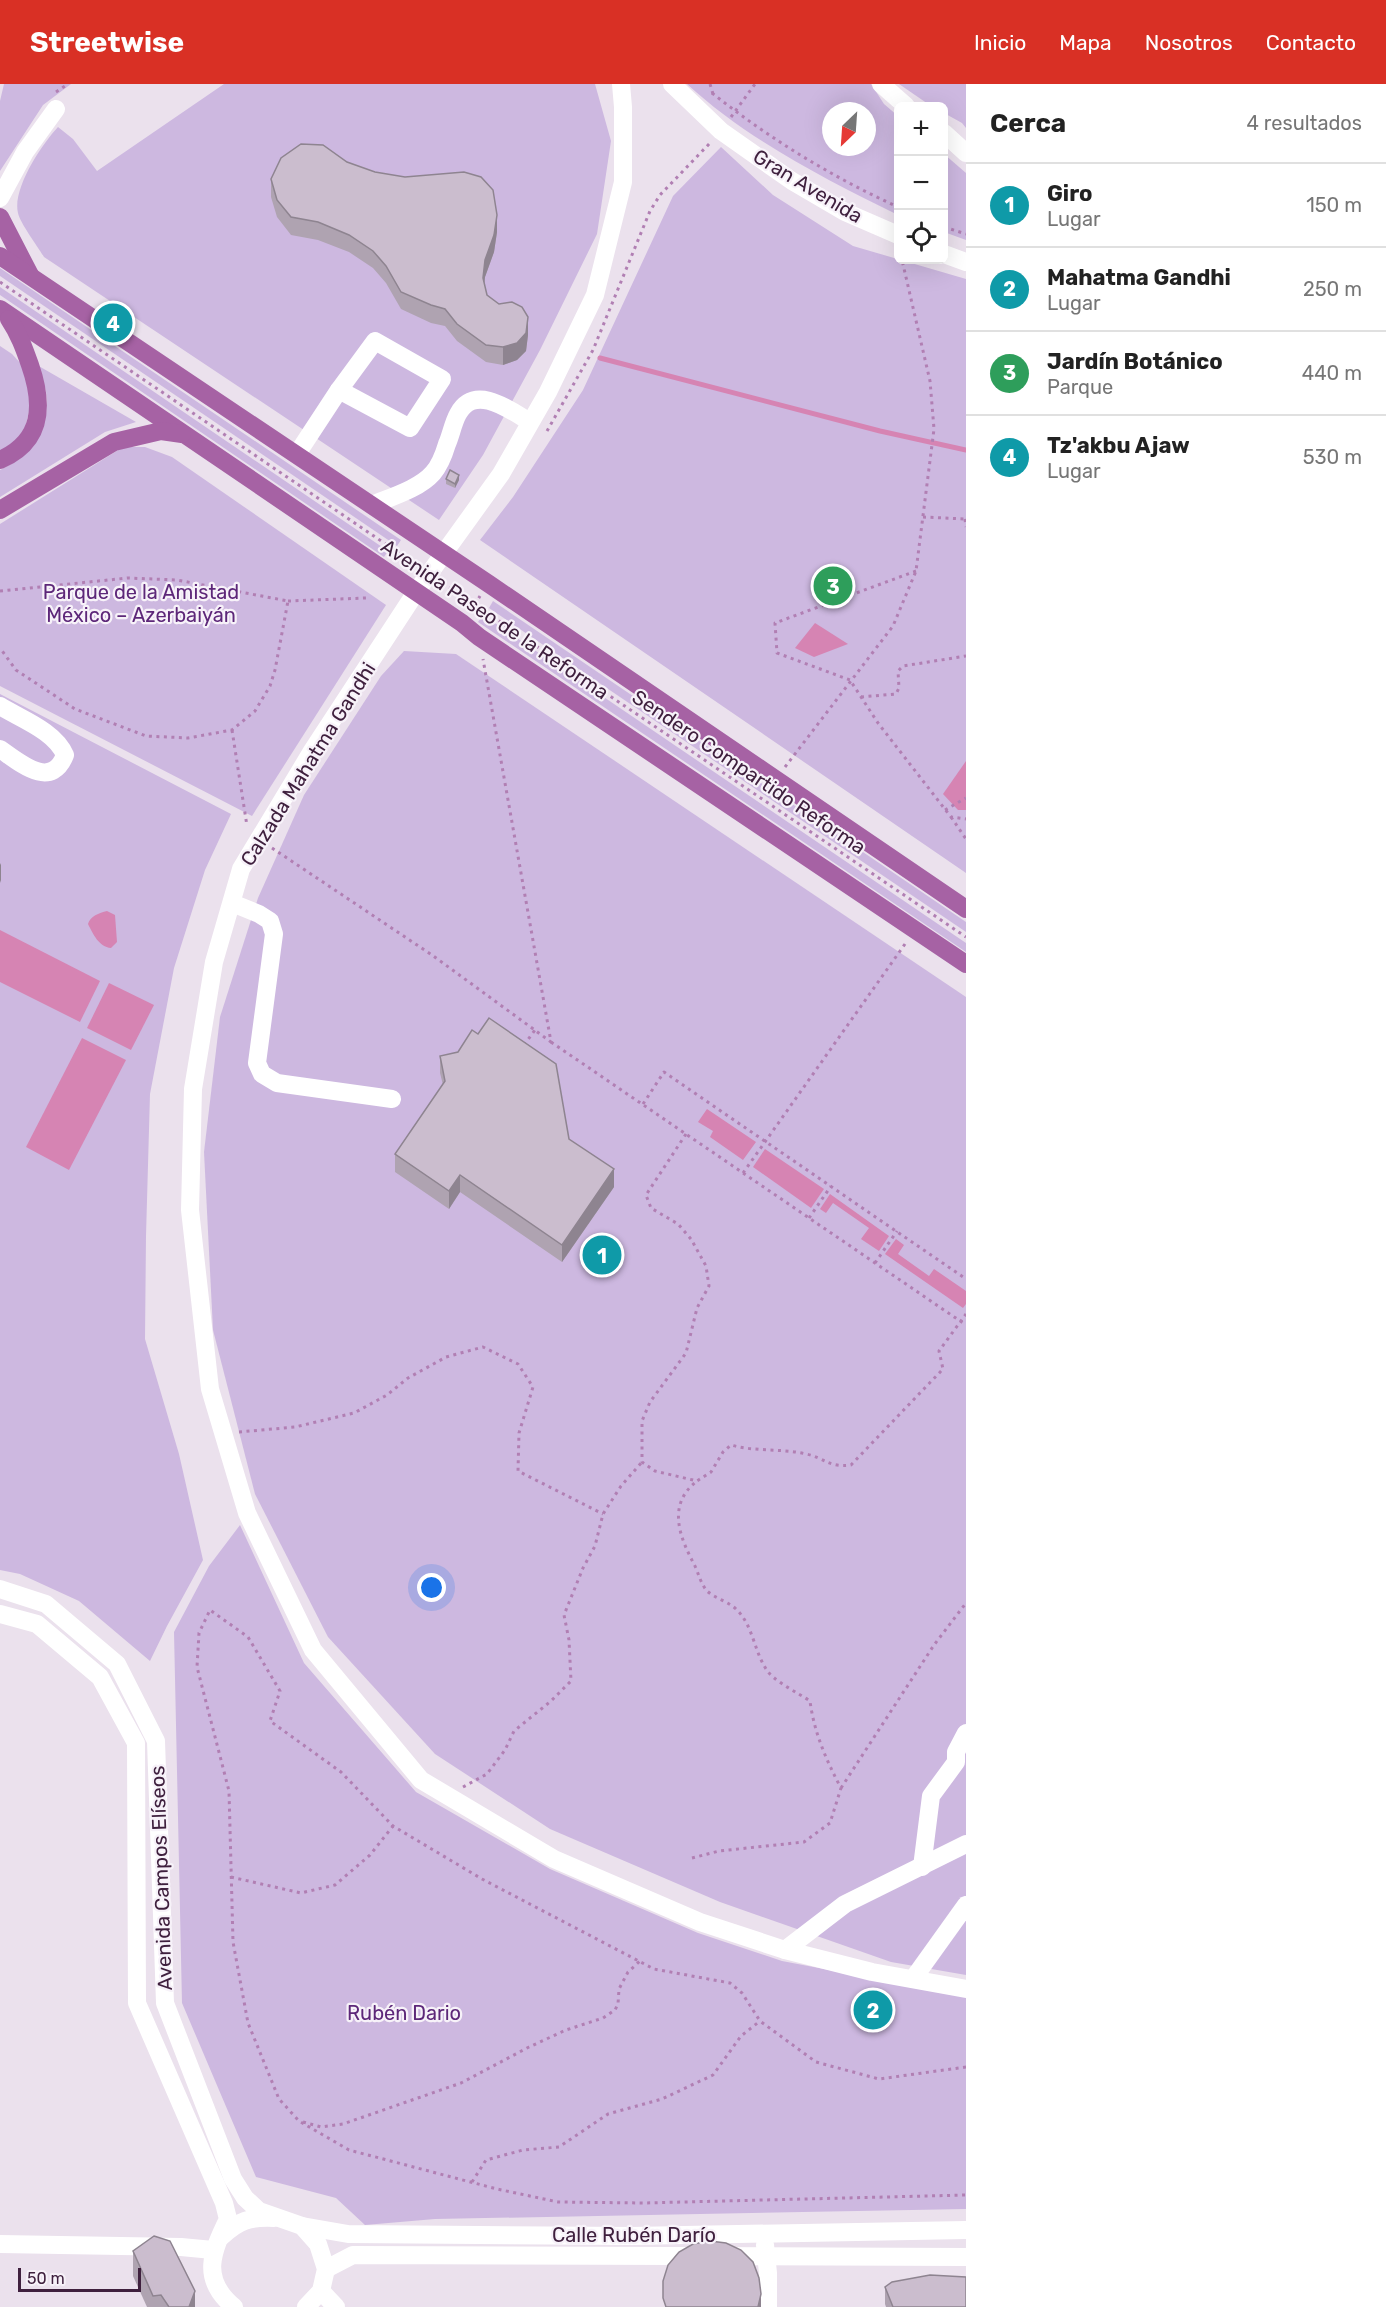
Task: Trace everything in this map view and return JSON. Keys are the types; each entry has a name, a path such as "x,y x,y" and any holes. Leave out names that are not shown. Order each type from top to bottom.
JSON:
{"main road":[{"path":"0,217 31,276"},
{"name":"Avenida Paseo de la Reforma","path":"0,256 297,454 966,909"},
{"path":"0,460 13,454 32,435 39,410 34,376 20,334 2,311"},
{"name":"Avenida Paseo de la Reforma","path":"2,311 187,435 462,623 479,637 966,964"},
{"path":"0,510 114,442 161,431 187,435"}],"street":[{"name":"Calzada Mahatma Gandhi","path":"621,84 623,182 595,295 548,392 501,474 416,592 312,751 241,869 214,962 193,1089 190,1199 210,1389 247,1513 312,1650 421,1780 554,1859 700,1922 785,1950 872,1972 966,1989"},
{"name":"Gran Avenida","path":"672,84 721,131 792,181 844,213 894,233"},
{"path":"881,84 901,102"},
{"path":"0,198 25,152 56,110"},
{"path":"948,137 966,153"},
{"path":"948,255 966,262"},
{"path":"297,454 339,390 375,341 442,379 410,428 339,390"},
{"path":"372,505 423,482 433,474 442,460 459,413 466,404 478,399 491,401 530,422"},
{"path":"0,706 50,736 61,746 65,755 61,765 52,772 41,772 27,768 0,749"},
{"path":"232,903 270,921 274,934 257,1063 262,1074 277,1083 392,1099"},
{"name":"Avenida Campos Elíseos","path":"0,1589 46,1604 117,1664 156,1741 165,2002 232,2179 245,2198 259,2211 293,2222"},
{"name":"Avenida Campos Elíseos","path":"0,1614 37,1624 100,1677 136,1743 137,2003 224,2203 228,2219 216,2244 212,2264 217,2286 224,2299 234,2307"},
{"path":"922,1867 931,1796 961,1766 956,1752 966,1733"},
{"path":"136,1743 156,1741"},
{"path":"785,1950 845,1904 966,1844"},
{"path":"913,1979 960,1922 966,1905"},
{"path":"137,1942 163,1942"},
{"name":"Calle Rubén Darío","path":"216,2244 235,2224 257,2217 348,2234 631,2236 966,2230"},
{"path":"293,2222 318,2244 326,2269 321,2291 306,2307"},
{"path":"764,2234 768,2307"},
{"path":"0,2244 181,2247 216,2244"},
{"name":"Calle Rubén Darío","path":"326,2269 353,2255 966,2257"},
{"path":"321,2291 336,2307"}],"path":[{"path":"546,433 593,350 650,211 660,195 721,131 755,84"},
{"path":"712,93 796,152 860,190 894,205"},
{"path":"948,228 966,234"},
{"path":"775,781 893,626 916,571 934,429 930,381 903,264"},
{"path":"0,282 408,558"},
{"path":"923,518 965,519 966,527"},
{"path":"916,571 775,623 777,653 850,680 878,723 966,839"},
{"path":"0,591 128,578 177,580 288,601 366,598"},
{"name":"Sendero Compartido Reforma","path":"445,584 966,937"},
{"path":"468,615 482,593"},
{"path":"0,648 16,670 75,709 146,736 188,738 232,730 255,711 270,686 275,670 288,601"},
{"path":"479,637 551,1042"},
{"path":"861,697 896,694 899,688 898,671 903,666 966,656"},
{"path":"232,730 247,825 259,839 432,955 551,1042 966,1325"},
{"path":"945,810 966,798"},
{"path":"951,817 966,819"},
{"path":"743,1173 915,929"},
{"path":"523,1047 535,1030"},
{"path":"643,1104 664,1072 966,1279"},
{"path":"447,1797 487,1774 505,1750 514,1731 551,1701 571,1681 569,1640 564,1615 595,1546 603,1514 621,1486 642,1462 642,1421 650,1402 686,1353 697,1308 709,1286 706,1266 691,1239 678,1224 651,1208 646,1195 686,1134"},
{"path":"809,1218 831,1186"},
{"path":"875,1263 897,1231"},
{"path":"841,1788 828,1765 813,1726 810,1701 767,1671 758,1654 752,1632 738,1611 708,1592 701,1583 682,1543 678,1505 690,1487 711,1472 723,1452 731,1444 743,1448 807,1454 837,1467 851,1465 943,1369 939,1352 966,1314"},
{"path":"223,1434 295,1427 354,1413 387,1395 408,1378 446,1357 483,1347 518,1365 533,1387 519,1433 518,1471 603,1514"},
{"path":"642,1462 655,1471 697,1481"},
{"path":"692,1858 718,1851 804,1842 830,1823 841,1788 934,1645 966,1603"},
{"path":"966,2067 879,2079 816,2062 760,2021 742,1993 730,1983 654,1969 482,1879 393,1826 341,1772 270,1721 280,1691 248,1637 210,1610 199,1634 196,1667 229,1791 233,1942 248,2023 279,2099 299,2121 349,2150 558,2202 643,2203 966,2195"},
{"path":"231,1877 301,1893 335,1885 370,1855 393,1826"},
{"path":"299,2121 321,2127 343,2124 461,2083 566,2030 603,2018 615,2010 620,1989 628,1972 640,1961"},
{"path":"471,2182 486,2160 523,2150 559,2147 608,2114 662,2099 713,2075 741,2036 760,2021"}],"green space":[{"path":"4,84 71,84 43,105 0,171 0,101"},
{"path":"224,84 595,84 611,141 597,234 540,350 483,455 439,520 44,257 22,223 17,203 19,192 37,155 58,127 73,139 97,171"},
{"path":"687,84 871,84 884,104 894,113 894,213 788,157 735,123"},
{"path":"899,84 966,84 966,128 948,115 948,102 925,102"},
{"path":"721,147 773,195 853,246 894,258 894,264 915,264 966,279 966,873 480,540 513,497 583,390 673,196"},
{"path":"948,157 966,173 966,240 948,233"},
{"path":"0,268 401,540 397,546 0,276"},
{"path":"0,287 388,551 384,557 0,295"},
{"path":"0,346 12,354 23,366 33,396 25,428 15,441 0,452"},
{"path":"37,365 136,422 105,432 0,497 0,470 11,464 30,447 38,437 43,425 47,400"},
{"name":"Parque de la Amistad México – Azerbaiyán","path":"123,447 145,447 172,457 386,605 252,816 0,686 0,524"},
{"path":"493,601 966,922 966,932 489,608"},
{"path":"483,615 966,943 966,952 478,622"},
{"path":"404,651 456,654 966,997 966,1975 891,1962 720,1902 550,1829 435,1754 328,1637 255,1494 213,1330 204,1152 220,1017 258,898 304,795 381,676"},
{"path":"0,694 231,814 205,870 174,968 150,1094 145,1339 179,1454 203,1560 150,1661 79,1601 20,1574 0,1570"},
{"name":"Rubén Dario","path":"240,1525 304,1663 416,1792 550,1869 698,1933 782,1961 966,1996 966,2209 435,2219 365,2225 336,2198 256,2177 182,2003 174,1632 209,1566"}],"shaded area":[{"path":"815,623 848,644 814,657 795,648"},
{"path":"966,761 966,810 958,810 943,794"},
{"path":"107,911 115,915 117,942 111,948 100,943 88,924 93,917"},
{"path":"0,930 100,981 80,1022 0,982"},
{"path":"109,983 154,1005 131,1050 87,1028"},
{"path":"82,1038 126,1060 69,1170 26,1147"},
{"path":"707,1109 756,1142 743,1160 710,1137 713,1131 698,1122"},
{"path":"765,1149 824,1189 811,1208 753,1167"},
{"path":"830,1194 889,1236 879,1251 861,1239 869,1228 833,1203 826,1213 820,1209"},
{"path":"896,1239 904,1245 898,1254 929,1276 934,1269 966,1291 966,1304 963,1308 885,1254"}],"building":[{"path":"301,144 323,145 347,162 375,172 405,177 464,172 481,177 493,190 497,215 494,235 485,260 483,278 487,295 499,304 512,302 522,307 528,317 526,333 517,343 503,347 486,345 457,324 445,309 401,292 386,266 373,251 349,235 318,222 291,217 277,200 271,179 281,158"},
{"path":"450,470 459,475 455,484 446,479"},
{"path":"489,1018 556,1064 569,1139 614,1169 562,1245 460,1175 449,1191 395,1154 445,1081 440,1056 458,1052 472,1030 478,1034"},
{"path":"154,2236 170,2241 195,2291 189,2307 169,2307 161,2295 153,2296 133,2251"},
{"path":"710,2241 726,2243 741,2250 753,2262 759,2278 761,2294 758,2307 666,2307 663,2298 663,2281 668,2265 679,2252 693,2244"},
{"path":"930,2275 966,2277 966,2307 893,2307 885,2287 892,2282"}],"waterway":[{"path":"600,358 880,431 966,450"}],"place":[{"name":"Tz'akbu Ajaw","path":"113,323"},
{"name":"Jardín Botánico","path":"833,586"},
{"name":"Giro","path":"602,1255"},
{"name":"Mahatma Gandhi","path":"873,2010"}]}
